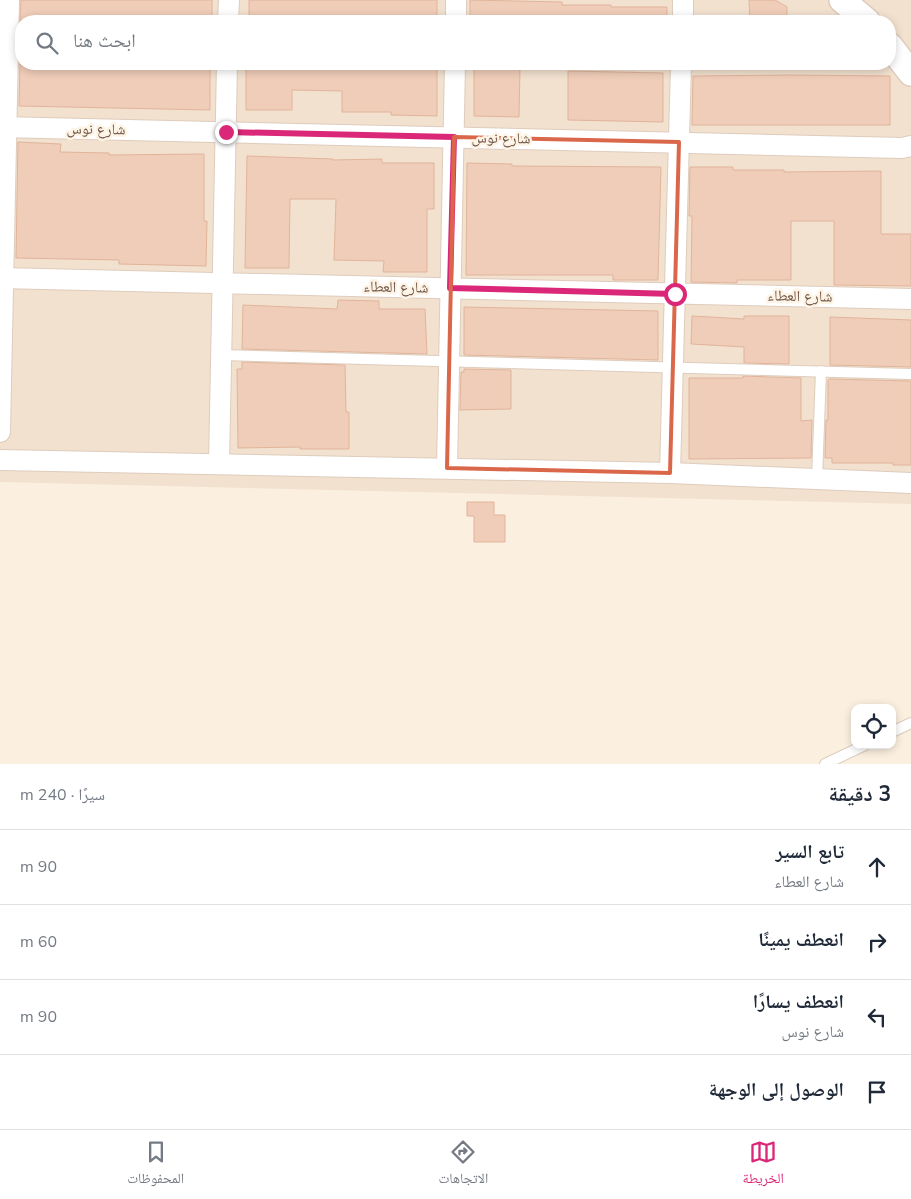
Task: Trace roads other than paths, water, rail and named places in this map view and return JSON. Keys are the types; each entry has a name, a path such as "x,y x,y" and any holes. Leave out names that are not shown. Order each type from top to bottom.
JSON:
{"street":[{"path":"0,432 3,127 9,0"},
{"path":"228,15 229,0"},
{"path":"456,0 456,15"},
{"path":"683,0 683,15"},
{"path":"842,0 860,15"},
{"path":"896,54 911,73"},
{"path":"219,464 227,70"},
{"path":"447,468 455,70"},
{"path":"670,473 681,70"},
{"name":"شارع نوس","path":"3,127 902,148 911,146"},
{"name":"شارع العطاء","path":"2,278 911,299"},
{"path":"0,460 670,473 911,483"}],"lane":[{"path":"221,355 911,374"},
{"path":"817,479 821,371"},
{"path":"896,730 911,723"},
{"path":"825,764 857,749"}]}
